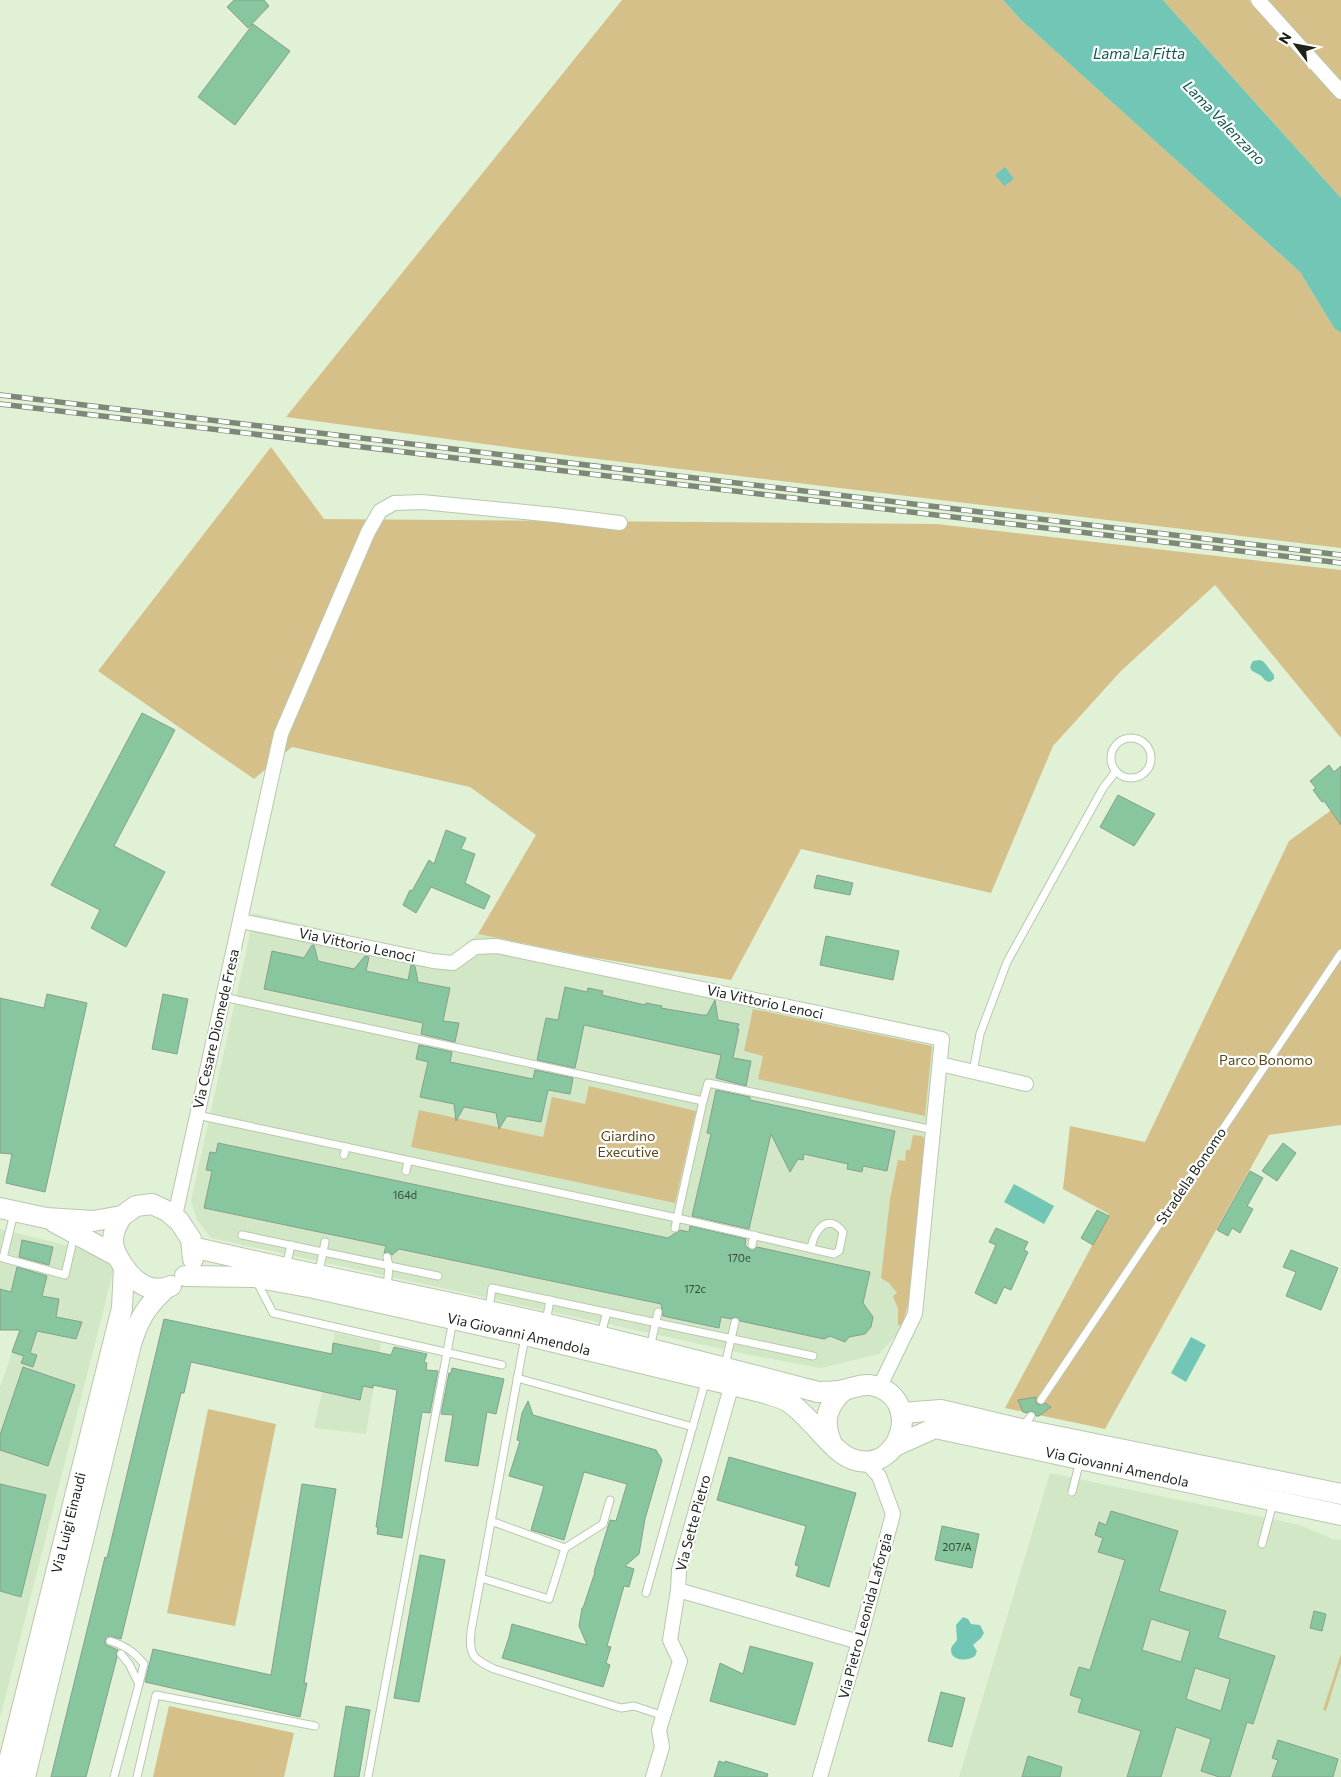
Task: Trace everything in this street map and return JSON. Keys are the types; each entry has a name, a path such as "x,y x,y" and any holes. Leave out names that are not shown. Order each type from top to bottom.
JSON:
{"main road":[{"path":"152,1204 175,1216 191,1239 193,1259 188,1272 178,1283 166,1288 153,1289 143,1286 135,1281 121,1262 113,1243 114,1230 122,1216 136,1206 152,1204"},
{"path":"7,1209 46,1218 93,1221 122,1216"},
{"path":"46,1218 75,1233 121,1262"},
{"name":"Via Giovanni Amendola","path":"192,1247 650,1348 728,1376 761,1392 789,1402 841,1453 853,1459 865,1461 877,1459 887,1454 895,1446 935,1428 1341,1494"},
{"name":"Via Luigi Einaudi","path":"5,1777 122,1308 121,1262"},
{"name":"Via Giovanni Amendola","path":"185,1276 254,1277 525,1334 707,1378 728,1376 818,1392 844,1390 868,1385 879,1388"},
{"name":"Via Luigi Einaudi","path":"25,1777 131,1344 137,1325 149,1304 166,1288"},
{"path":"879,1388 893,1398 901,1413 902,1430 895,1446"},
{"path":"832,1444 826,1421 828,1410 844,1390"},
{"name":"Via Giovanni Amendola","path":"901,1413 941,1410 1026,1422 1083,1451 1274,1501 1341,1514"}],"street":[{"path":"1258,0 1341,92"},
{"name":"Via Cesare Diomede Fresa","path":"175,1216 282,734 368,532 380,511 394,503 422,502 554,514 620,523"},
{"name":"Via Vittorio Lenoci","path":"241,920 439,962 453,963 475,947 497,946 942,1039 915,1314 879,1388"},
{"path":"940,1064 1026,1084"},
{"name":"Via Sette Pietro","path":"653,1777 662,1747 659,1730 680,1661 670,1640 678,1590 679,1570 728,1376"},
{"name":"Via Pietro Leonida Laforgia","path":"820,1777 893,1514 879,1476 865,1461"},
{"path":"678,1590 859,1642"}],"lane":[{"path":"1133,738 1144,743 1149,748 1151,760 1145,772 1140,776 1127,777 1116,771 1112,759 1115,746 1126,739 1133,738"},
{"path":"972,1072 980,1034 1007,962 1103,788 1116,771"},
{"name":"Stradella Bonomo","path":"1041,1400 1341,953"},
{"path":"224,997 703,1101"},
{"path":"675,1228 708,1083 934,1130"},
{"path":"197,1115 677,1218 834,1254 839,1251 843,1232 838,1226 830,1223 823,1224 813,1236 810,1248"},
{"path":"344,1155 346,1147"},
{"path":"406,1171 408,1161"},
{"path":"0,1266 4,1258 7,1209"},
{"path":"4,1258 65,1275 75,1233"},
{"path":"242,1235 438,1276"},
{"path":"752,1244 754,1236"},
{"path":"318,1275 325,1242"},
{"path":"286,1269 291,1245"},
{"path":"387,1257 389,1266 387,1290"},
{"path":"254,1277 272,1313 502,1365"},
{"path":"489,1311 492,1288 813,1356"},
{"path":"546,1324 550,1300"},
{"path":"600,1336 607,1312"},
{"path":"650,1348 658,1312"},
{"path":"368,1777 453,1318"},
{"path":"728,1376 732,1338 736,1322"},
{"path":"525,1334 471,1631 470,1650 478,1661 494,1669 621,1708 634,1706 664,1716"},
{"path":"517,1378 693,1427"},
{"path":"646,1593 707,1378"},
{"path":"1072,1492 1083,1451"},
{"path":"481,1578 549,1599 565,1548 603,1524 610,1500"},
{"path":"1262,1544 1274,1501"},
{"path":"491,1521 565,1548"},
{"path":"110,1641 124,1646 144,1664 114,1777"},
{"path":"121,1654 129,1664 139,1684"},
{"path":"137,1777 156,1695 315,1726"}],"shaded area":[{"path":"253,913 448,958 478,934 590,957 935,1047 912,1300 904,1327 879,1354 821,1368 760,1357 211,1238 197,1220 191,1201"},
{"path":"0,1229 86,1250 111,1263 114,1268 0,1718 0,1387 27,1310 0,1304"},
{"path":"335,1333 381,1343 366,1434 314,1428"},
{"path":"1050,1473 1300,1525 1333,1539 1341,1540 1341,1777 959,1777"}],"green space":[{"path":"622,0 1003,0 1021,20 1300,272 1334,328 1341,333 1341,548 572,456 286,417"},
{"path":"1163,0 1249,0 1341,100 1341,198"},
{"path":"1263,0 1341,0 1341,85"},
{"path":"271,447 324,519 937,524 1341,570 1341,738 1215,585 1121,671 1053,746 991,893 801,849 731,980 590,957 478,934 536,835 470,787 292,747 254,779 98,671"},
{"name":"Parco Bonomo","path":"1341,803 1341,1125 1269,1135 1105,1429 1005,1408 1109,1214 1063,1189 1070,1126 1145,1142 1289,841"},
{"path":"753,1009 932,1046 925,1116 758,1079 763,1056 744,1051"},
{"name":"Giardino Executive","path":"589,1086 696,1111 675,1203 411,1147 419,1110 543,1137 552,1097 585,1104"},
{"path":"913,1135 922,1136 925,1140 909,1301 902,1326 898,1325 898,1309 893,1296 897,1293 889,1283 881,1278 890,1199 898,1160 905,1161 906,1150 910,1150"},
{"path":"208,1409 276,1424 235,1626 167,1613"},
{"path":"1341,1654 1341,1663 1326,1711 1323,1710"},
{"path":"169,1706 294,1733 284,1777 153,1777"}],"water":[{"name":"Lama La Fitta","path":"1003,0 1163,0 1341,198 1341,333 1334,328 1300,272 1021,20"},
{"path":"1005,167 1014,179 1004,186 995,175"},
{"path":"1260,660 1264,662 1274,675 1274,679 1270,682 1250,668 1253,661"},
{"path":"1014,1184 1054,1206 1044,1224 1004,1202"},
{"path":"1191,1337 1206,1345 1186,1382 1171,1373"},
{"path":"963,1617 968,1619 971,1624 980,1625 984,1633 973,1645 977,1651 975,1656 961,1659 954,1657 951,1650 957,1640 956,1625"}],"building":[{"path":"234,0 264,0 269,6 248,28 227,7"},
{"path":"253,24 290,51 235,125 198,97"},
{"path":"142,713 175,730 114,846 165,872 126,947 91,928 100,910 51,885"},
{"path":"1329,765 1334,772 1341,766 1341,825 1324,801 1322,802 1313,790 1316,788 1310,781"},
{"path":"1118,795 1155,814 1134,846 1100,827"},
{"path":"446,830 466,838 461,849 475,854 465,883 490,896 484,909 431,887 416,913 403,905 429,860 434,864"},
{"path":"817,875 853,883 850,895 814,888"},
{"path":"826,936 899,951 893,980 820,965"},
{"path":"312,945 314,945 318,961 354,969 365,956 369,957 366,971 408,980 411,965 415,966 418,982 450,988 443,1021 459,1023 455,1042 421,1034 423,1023 264,989 272,951 304,958"},
{"path":"565,987 587,992 588,988 603,991 602,995 702,1015 707,1015 715,1000 718,1020 739,1024 733,1058 751,1061 746,1086 716,1078 721,1055 584,1025 575,1068 537,1060 546,1018 558,1020"},
{"path":"47,994 87,1003 45,1192 6,1183 12,1154 0,1153 0,998 44,1008"},
{"path":"163,994 188,999 177,1054 152,1049"},
{"path":"419,1045 452,1052 450,1062 533,1079 535,1070 573,1078 570,1094 548,1090 541,1122 507,1116 499,1129 496,1113 464,1107 456,1121 454,1104 420,1097 428,1062 416,1059"},
{"path":"716,1090 750,1097 750,1100 895,1131 887,1171 863,1166 862,1172 847,1169 848,1164 804,1154 803,1160 798,1159 790,1172 771,1134 749,1229 692,1216 711,1134 707,1133"},
{"path":"218,1143 668,1238 680,1230 689,1232 690,1226 746,1239 745,1245 750,1250 754,1250 757,1247 870,1272 863,1303 873,1317 871,1327 865,1334 849,1337 845,1342 830,1336 824,1339 740,1321 736,1317 731,1319 721,1317 719,1328 663,1316 661,1304 399,1249 392,1255 389,1252 384,1253 386,1246 204,1208 212,1171 206,1170 210,1152 216,1153"},
{"path":"1283,1143 1296,1153 1277,1181 1262,1171"},
{"path":"1250,1171 1263,1178 1247,1206 1253,1209 1240,1233 1232,1228 1228,1236 1217,1230"},
{"path":"1097,1210 1109,1216 1093,1245 1081,1238"},
{"path":"996,1228 1028,1242 1024,1250 1028,1252 1011,1290 1004,1287 996,1304 975,1293 996,1245 989,1242"},
{"path":"22,1240 53,1247 49,1265 19,1257"},
{"path":"1291,1250 1338,1268 1321,1310 1286,1296 1296,1272 1283,1267"},
{"path":"17,1267 47,1276 42,1296 59,1299 56,1317 82,1322 76,1339 37,1331 30,1353 37,1355 33,1367 21,1363 24,1356 12,1352 20,1330 0,1330 0,1289 11,1292"},
{"path":"164,1319 332,1354 333,1343 391,1355 394,1347 427,1354 424,1362 427,1363 426,1370 438,1371 430,1413 422,1412 402,1538 377,1534 378,1527 376,1527 397,1390 373,1385 373,1388 363,1386 360,1400 191,1362 184,1393 181,1393 121,1639 109,1636 105,1640 106,1645 118,1650 86,1777 51,1777 105,1557 107,1558"},
{"path":"23,1367 75,1385 48,1466 0,1450 0,1435"},
{"path":"452,1368 504,1379 496,1414 487,1412 478,1466 445,1461 453,1415 441,1414 449,1373 451,1373"},
{"path":"1036,1397 1038,1405 1045,1403 1051,1407 1039,1416 1036,1416 1032,1411 1023,1412 1018,1400"},
{"path":"528,1401 533,1415 656,1450 662,1460 645,1519 639,1554 625,1566 634,1569 629,1587 624,1586 607,1646 611,1647 606,1663 610,1665 603,1687 502,1658 512,1624 587,1645 579,1626 582,1608 610,1520 616,1521 627,1484 584,1472 564,1540 531,1530 544,1486 509,1476 520,1441 517,1440 522,1413"},
{"path":"729,1457 856,1493 829,1587 796,1576 799,1566 795,1565 806,1526 717,1500"},
{"path":"0,1484 46,1495 21,1597 0,1591"},
{"path":"302,1484 336,1489 304,1683 307,1683 300,1717 145,1682 153,1649 271,1675"},
{"path":"1111,1511 1178,1531 1159,1591 1226,1611 1218,1638 1275,1656 1253,1724 1247,1722 1230,1777 1219,1777 1201,1771 1211,1739 1176,1727 1161,1777 1127,1777 1141,1731 1078,1712 1082,1699 1070,1695 1079,1667 1090,1670 1125,1560 1098,1552 1103,1538 1095,1535 1099,1522 1106,1525","holes":["1151,1619 1190,1631 1181,1662 1142,1650","1195,1668 1230,1679 1221,1711 1186,1699"]},
{"path":"942,1526 979,1534 972,1568 935,1560"},
{"path":"420,1555 445,1560 419,1702 394,1698"},
{"path":"1314,1611 1326,1614 1322,1631 1310,1628"},
{"path":"750,1646 813,1663 795,1725 710,1701 720,1663 743,1674"},
{"path":"941,1692 965,1698 952,1747 928,1741"},
{"path":"346,1706 370,1710 359,1777 334,1777"},
{"path":"1278,1740 1338,1759 1333,1777 1272,1777 1278,1760 1272,1758"},
{"path":"1028,1756 1062,1767 1060,1777 1022,1777"},
{"path":"719,1761 725,1763 725,1761 768,1774 767,1777 714,1777"}],"railway":[{"path":"0,395 1341,555"},
{"path":"0,404 1341,563"}],"water label":[{"name":"Lama Valenzano","path":"1224,123"}]}
